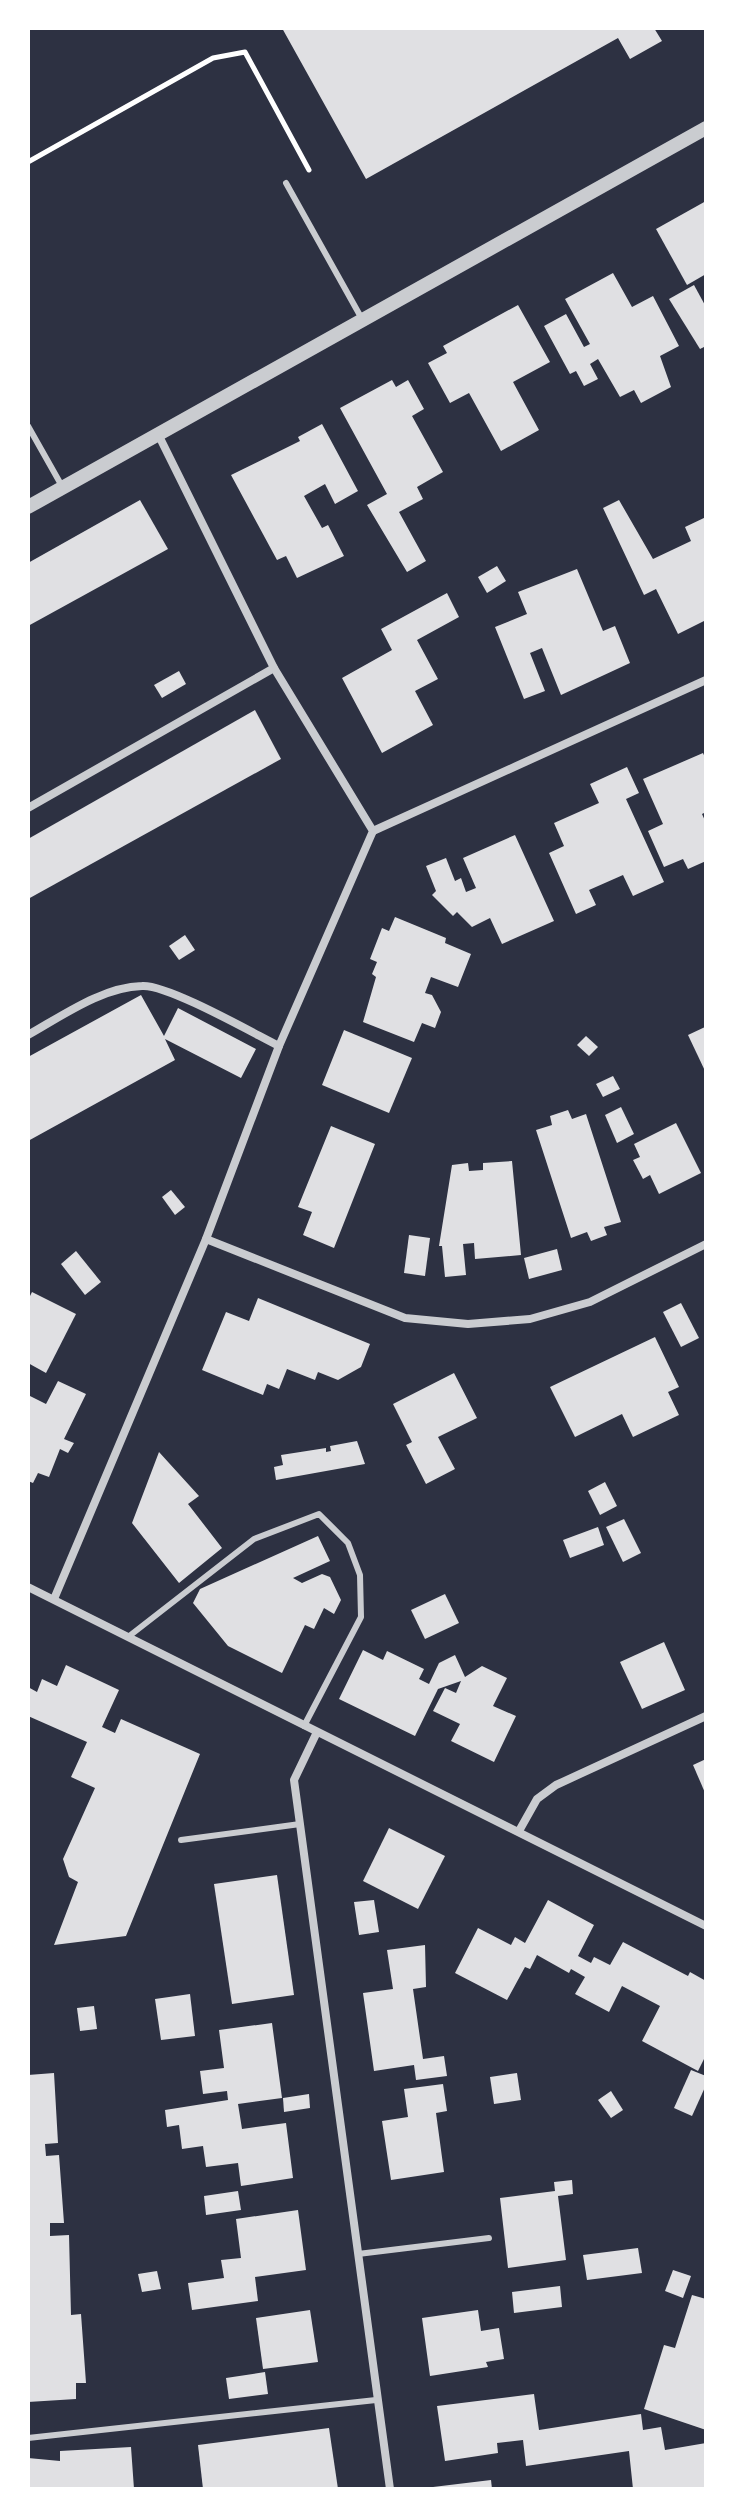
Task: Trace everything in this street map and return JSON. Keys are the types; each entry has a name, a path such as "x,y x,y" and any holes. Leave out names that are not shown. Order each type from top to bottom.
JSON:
{"street":[{"path":"28,507 706,128"},
{"path":"159,436 274,668 373,831"},
{"path":"28,808 274,668"},
{"path":"54,1599 206,1239 279,1046 373,831 706,680"},
{"path":"28,1035 102,996 144,985 203,1007 279,1046"},
{"path":"206,1239 405,1318 468,1324 530,1319 590,1302 706,1244"},
{"path":"28,1587 706,1926"},
{"path":"519,1831 537,1799 556,1785 706,1716"},
{"path":"317,1732 294,1780 390,2489"}],"lane":[{"path":"286,183 363,321"},
{"path":"28,426 63,488"},
{"path":"128,1637 254,1539 319,1514 348,1543 360,1575 361,1617 304,1726"},
{"path":"181,1840 300,1824"},
{"path":"356,2254 489,2238"},
{"path":"28,2438 376,2400"}],"path":[{"path":"28,162 213,58 245,52"}],"building":[{"path":"282,28 654,28 662,41 630,59 618,38 366,179"},
{"path":"706,201 706,274 687,285 656,229"},
{"path":"613,273 632,307 653,296 679,346 660,356 671,387 641,403 634,390 620,397 598,359 590,364 598,379 584,386 576,371 570,374 544,326 566,314 584,347 590,344 565,299"},
{"path":"694,285 706,307 706,346 700,349 669,299"},
{"path":"518,305 550,362 513,382 539,430 501,451 469,393 450,403 428,363 447,353 443,346"},
{"path":"392,380 396,387 408,380 424,409 412,416 443,472 417,487 423,499 399,512 426,561 407,572 367,505 387,494 340,408"},
{"path":"322,424 358,491 335,504 325,484 304,496 322,528 328,525 344,556 297,578 286,556 277,560 231,475 300,441 298,437"},
{"path":"140,500 168,549 28,626 28,563"},
{"path":"619,500 653,559 691,541 685,527 706,517 706,620 678,634 656,589 644,595 603,508"},
{"path":"497,566 506,581 487,593 478,577"},
{"path":"577,569 603,631 615,626 630,663 561,695 542,648 530,653 545,691 524,699 495,627 527,614 518,592"},
{"path":"447,593 459,617 417,640 438,679 415,691 433,725 382,753 342,678 392,650 381,629"},
{"path":"179,671 186,684 162,698 154,685"},
{"path":"255,710 281,759 28,899 28,839"},
{"path":"703,753 706,760 706,812 702,814 706,823 706,861 688,869 683,859 664,867 648,831 663,824 643,779"},
{"path":"627,767 639,793 626,799 664,882 633,896 623,875 589,890 596,905 576,914 549,853 564,846 554,823 599,803 590,784"},
{"path":"515,835 554,921 502,944 490,918 472,927 457,912 453,916 432,895 436,891 426,866 446,858 455,881 461,878 466,892 476,888 463,858"},
{"path":"395,917 446,938 445,943 471,954 458,987 431,977 425,993 432,995 441,1012 435,1028 422,1023 414,1042 363,1022 376,977 372,974 377,962 370,959 382,928 389,931"},
{"path":"185,935 195,950 179,960 169,946"},
{"path":"141,995 164,1036 178,1008 256,1049 241,1078 165,1039 175,1060 28,1141 28,1057"},
{"path":"705,1027 706,1030 706,1073 688,1035"},
{"path":"344,1030 412,1058 389,1113 322,1085"},
{"path":"586,1036 598,1047 589,1056 577,1045"},
{"path":"613,1076 620,1089 603,1097 596,1084"},
{"path":"621,1107 634,1134 617,1143 605,1115"},
{"path":"568,1110 572,1119 586,1114 621,1222 604,1227 607,1235 591,1241 587,1232 571,1238 536,1130 552,1125 550,1116"},
{"path":"676,1123 701,1173 659,1194 650,1175 643,1179 633,1160 640,1157 634,1144"},
{"path":"331,1126 375,1144 334,1248 303,1235 312,1212 298,1207"},
{"path":"512,1161 521,1255 475,1259 474,1243 463,1244 466,1275 445,1277 442,1246 439,1246 452,1165 468,1163 469,1171 483,1170 483,1163"},
{"path":"171,1190 185,1207 175,1215 162,1197"},
{"path":"409,1235 430,1238 425,1276 404,1273"},
{"path":"557,1249 562,1270 529,1279 524,1258"},
{"path":"76,1251 101,1282 85,1295 61,1264"},
{"path":"32,1292 76,1314 46,1373 28,1363 28,1300"},
{"path":"258,1298 370,1344 361,1367 338,1380 318,1372 315,1380 287,1369 279,1389 267,1384 263,1395 202,1370 226,1312 249,1321"},
{"path":"681,1303 699,1338 681,1347 663,1312"},
{"path":"655,1337 679,1387 668,1392 679,1415 633,1437 622,1414 575,1437 550,1387"},
{"path":"454,1373 477,1418 438,1437 455,1469 426,1484 406,1445 412,1442 393,1404"},
{"path":"58,1381 86,1394 64,1439 74,1443 68,1453 60,1449 49,1477 38,1473 33,1483 28,1481 28,1395 46,1404"},
{"path":"357,1441 365,1464 276,1480 274,1467 283,1465 281,1455 326,1448 326,1452 331,1451 330,1446"},
{"path":"159,1452 199,1496 188,1504 222,1548 179,1583 132,1523"},
{"path":"605,1482 617,1506 600,1515 588,1491"},
{"path":"624,1519 641,1553 623,1562 606,1527"},
{"path":"598,1527 604,1545 570,1558 563,1540"},
{"path":"318,1536 330,1561 293,1578 302,1583 322,1574 330,1577 341,1600 334,1614 324,1608 314,1629 305,1625 282,1673 228,1646 193,1603 200,1589"},
{"path":"445,1594 459,1623 425,1639 411,1610"},
{"path":"664,1642 685,1690 642,1709 620,1662"},
{"path":"363,1650 383,1660 387,1651 424,1669 419,1679 429,1684 439,1663 455,1655 465,1677 482,1666 507,1678 493,1706 516,1716 494,1762 451,1741 460,1724 433,1711 445,1688 456,1693 461,1681 438,1689 415,1736 339,1699"},
{"path":"66,1665 119,1690 102,1727 115,1733 121,1719 200,1754 126,1936 54,1945 78,1882 69,1877 63,1859 95,1788 71,1777 87,1742 28,1716 28,1687 37,1692 42,1679 57,1686"},
{"path":"706,1759 706,1795 693,1765"},
{"path":"389,1828 445,1856 418,1909 363,1881"},
{"path":"277,1875 294,1995 232,2004 214,1884"},
{"path":"374,1900 379,1932 359,1935 354,1902"},
{"path":"548,1900 594,1925 578,1956 591,1963 594,1957 610,1965 623,1942 688,1976 690,1972 706,1981 706,2055 698,2071 642,2041 660,2006 622,1986 609,2012 575,1994 585,1977 571,1969 569,1973 537,1955 530,1969 525,1967 507,2000 455,1973 478,1928 511,1945 515,1937 525,1943"},
{"path":"425,1945 426,1987 413,1989 423,2059 444,2056 447,2076 416,2080 414,2065 374,2071 363,1993 393,1989 387,1950"},
{"path":"190,1994 195,2036 161,2040 155,1999"},
{"path":"94,2006 97,2029 80,2031 77,2008"},
{"path":"272,2023 282,2098 238,2104 242,2129 286,2123 293,2178 241,2186 238,2163 206,2167 203,2146 182,2149 179,2125 167,2127 165,2110 228,2100 227,2091 203,2094 200,2071 224,2068 219,2030"},
{"path":"691,2070 706,2076 706,2085 692,2116 674,2108"},
{"path":"54,2073 58,2143 45,2144 46,2156 59,2155 64,2223 50,2223 50,2236 69,2235 71,2315 81,2314 86,2383 76,2383 76,2399 28,2402 28,2075"},
{"path":"517,2073 521,2100 494,2104 490,2077"},
{"path":"443,2084 447,2111 436,2113 444,2172 391,2180 382,2121 408,2117 404,2089"},
{"path":"611,2091 623,2110 611,2118 598,2100"},
{"path":"309,2094 310,2108 284,2112 283,2098"},
{"path":"572,2180 573,2194 558,2196 566,2260 508,2268 500,2198 555,2191 554,2182"},
{"path":"238,2191 241,2210 206,2215 204,2196"},
{"path":"298,2210 306,2270 255,2277 258,2301 192,2310 188,2283 224,2278 221,2260 241,2258 236,2219"},
{"path":"638,2248 642,2273 587,2280 583,2255"},
{"path":"673,2270 691,2276 683,2298 665,2291"},
{"path":"157,2271 161,2289 142,2292 138,2274"},
{"path":"560,2286 562,2307 514,2313 512,2292"},
{"path":"692,2295 706,2299 706,2430 644,2409 664,2345 675,2348"},
{"path":"310,2310 318,2362 263,2369 256,2318"},
{"path":"478,2310 481,2331 499,2328 504,2359 486,2362 488,2367 430,2376 422,2318"},
{"path":"265,2372 268,2394 229,2399 226,2378"},
{"path":"534,2394 539,2430 641,2414 643,2430 661,2427 665,2450 706,2443 706,2489 633,2489 629,2451 526,2466 523,2440 497,2443 498,2453 445,2461 437,2406"},
{"path":"329,2428 338,2489 203,2489 198,2445"},
{"path":"131,2447 134,2489 28,2489 28,2458 60,2461 60,2451"},
{"path":"491,2480 492,2489 433,2489 433,2487"}]}
